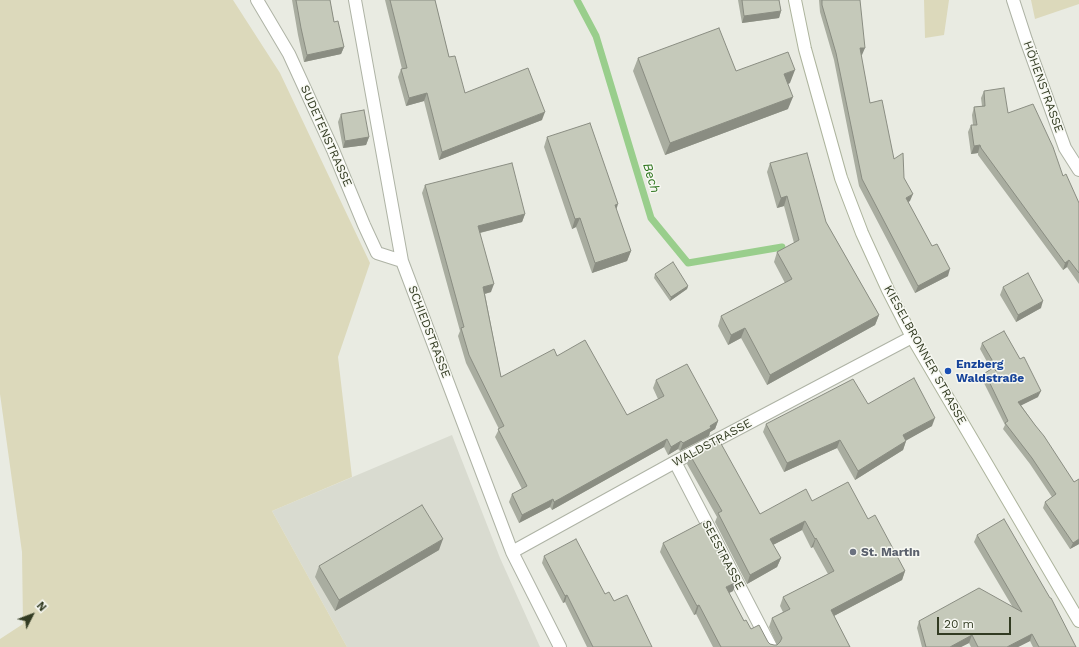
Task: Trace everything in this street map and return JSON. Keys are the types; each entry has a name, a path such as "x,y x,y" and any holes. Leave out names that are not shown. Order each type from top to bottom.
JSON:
{"street":[{"name":"SUDETENSTRASSE","path":"257,0 289,54 333,150 377,253 402,260"},
{"name":"SCHIEDSTRASSE","path":"355,0 402,260 512,552 560,647"},
{"name":"KIESELBRONNER STRASSE","path":"795,0 805,49 841,178 862,233 888,290 912,336 1079,621"},
{"name":"HÖHENSTRASSE","path":"1013,0 1065,148 1079,170"},
{"name":"WALDSTRASSE","path":"512,552 675,462 912,336"},
{"name":"SEESTRASSE","path":"675,462 771,647"}],"shaded area":[{"path":"0,0 233,0 280,73 370,263 338,357 352,477 272,511 347,647 0,647 0,639 23,624 22,552 0,394"},
{"path":"924,0 949,0 944,35 925,38"},
{"path":"1031,0 1079,0 1079,4 1035,19"},
{"path":"452,435 500,558 540,647 347,647 272,511"}],"building":[{"path":"296,0 330,0 334,22 338,21 344,47 307,55"},
{"path":"390,0 435,0 449,57 455,56 465,93 528,68 545,112 442,152 427,93 409,98 401,69 407,68"},
{"path":"742,0 779,0 781,11 744,16"},
{"path":"822,0 860,0 865,48 860,48 870,103 882,100 894,159 903,153 904,178 913,194 906,198 932,246 937,244 950,269 918,286 862,179 836,53 822,5"},
{"path":"719,28 736,71 788,52 795,70 784,74 793,97 670,143 638,58"},
{"path":"1004,88 1008,113 1033,104 1053,147 1063,176 1066,174 1079,203 1079,273 1069,260 1065,263 980,145 974,146 971,125 977,125 974,107 985,106 984,91"},
{"path":"364,110 369,137 345,141 341,114"},
{"path":"590,123 618,204 615,205 631,251 595,263 580,218 575,219 547,137"},
{"path":"807,153 826,222 879,315 770,375 745,328 731,335 721,316 792,279 777,252 799,240 787,196 781,198 770,163"},
{"path":"512,163 525,214 478,226 494,284 483,287 501,377 554,349 557,356 585,340 627,415 664,396 656,380 687,364 718,421 710,426 711,428 683,443 681,441 671,447 667,439 554,502 553,499 522,515 512,494 527,486 498,429 504,426 469,355 461,328 464,327 425,185"},
{"path":"673,262 688,286 671,297 655,274"},
{"path":"1028,273 1043,301 1018,315 1003,287"},
{"path":"1004,331 1020,359 1024,357 1041,391 1018,402 1044,436 1074,482 1079,479 1079,539 1073,543 1045,502 1056,494 1032,458 1005,423 1008,421 985,373 993,368 996,371 998,370 982,343"},
{"path":"914,378 935,418 903,435 906,441 858,471 840,440 787,463 766,424 853,379 868,404"},
{"path":"719,440 760,514 806,489 812,501 848,482 868,519 875,515 905,571 831,610 850,647 721,647 699,605 697,606 663,543 705,521 737,582 726,587 744,621 746,620 751,629 759,625 768,642 774,645 777,645 782,638 772,618 790,609 783,597 834,571 805,521 770,539 781,558 750,575 718,513 722,511 690,455"},
{"path":"422,505 443,539 339,600 319,566"},
{"path":"1004,519 1051,598 1076,647 1039,647 1032,634 1007,647 978,647 972,635 950,647 926,647 919,621 979,588 1022,612 977,535"},
{"path":"576,539 605,594 609,592 614,601 627,595 652,647 593,647 567,595 565,596 544,556"}],"waterway":[{"name":"Bech","path":"577,0 596,36 651,218 688,263 782,247"}],"place":[{"name":"Enzberg Waldstraße","path":"948,371"},
{"name":"St. Martin","path":"853,552"}]}
